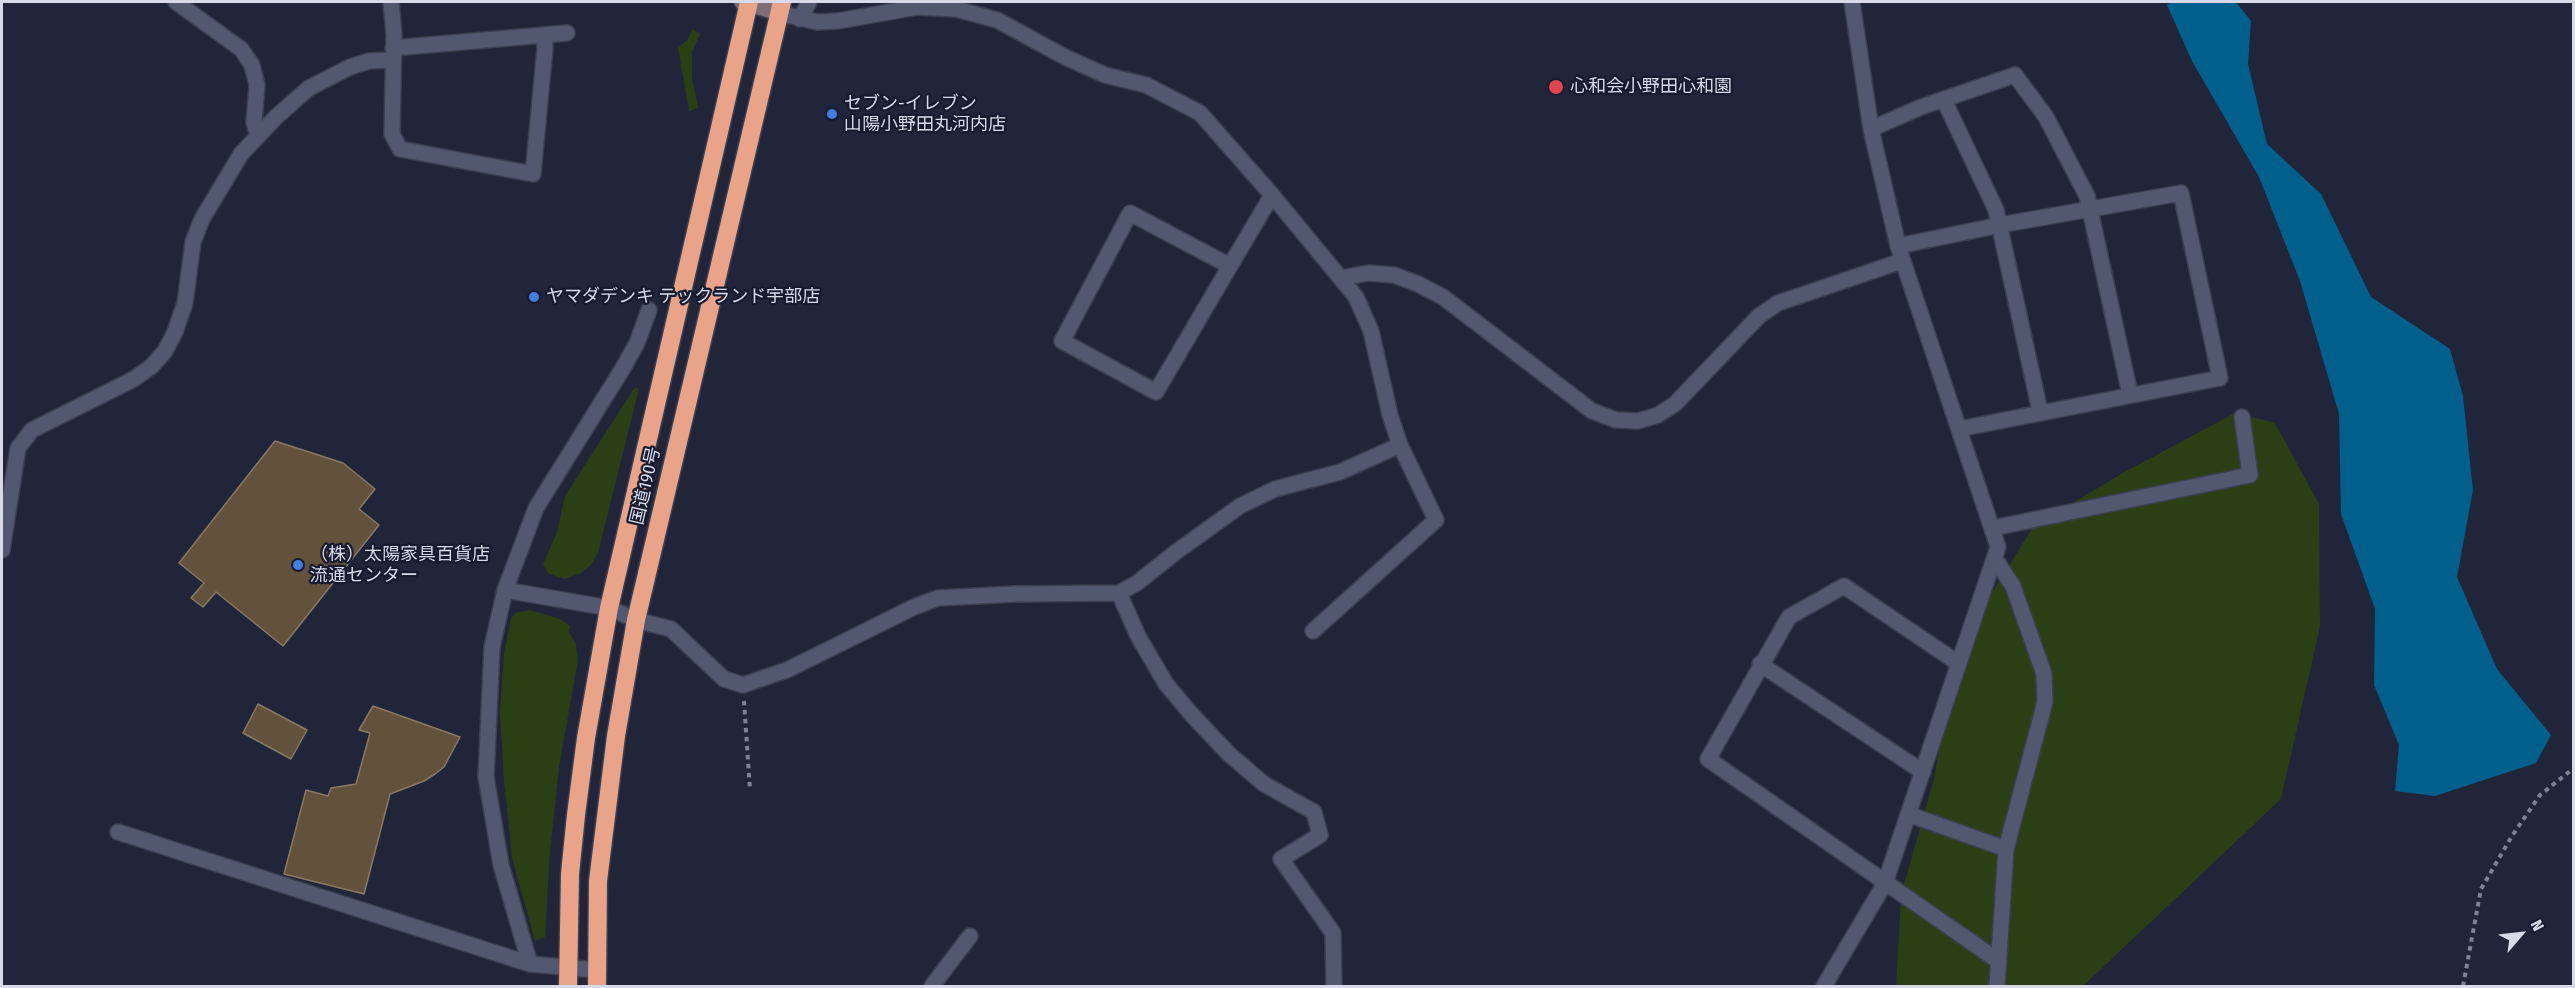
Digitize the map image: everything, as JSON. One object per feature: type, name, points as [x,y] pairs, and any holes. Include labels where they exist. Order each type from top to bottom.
[{"type":"highway","name":"国道190号","points":[[568,987],[570,874],[585,738],[609,608],[747,2]]},
{"type":"highway","name":"国道190号","points":[[596,978],[598,881],[606,813],[636,620],[781,8]]},
{"type":"street","points":[[176,2],[241,49],[252,65],[257,84],[254,122],[258,136]]},
{"type":"street","points":[[391,2],[392,134],[400,148],[533,174],[545,48],[544,35]]},
{"type":"street","points":[[747,2],[781,8],[800,19],[817,22],[838,21],[888,7],[956,9],[998,20],[1065,57],[1105,75],[1146,85],[1200,113],[1272,195],[1356,297],[1371,331],[1390,415],[1400,445],[1436,520],[1313,631]]},
{"type":"street","points":[[800,19],[809,2]]},
{"type":"street","points":[[1824,987],[1885,883],[1998,547],[1900,254],[1871,129],[1852,2]]},
{"type":"street","points":[[2,550],[18,448],[32,430],[134,379],[152,366],[165,351],[175,332],[185,303],[193,242],[202,219],[241,154],[309,88],[350,67],[393,54],[567,33]]},
{"type":"street","points":[[1871,129],[1921,107],[2015,75],[2046,117],[2087,196],[2130,394]]},
{"type":"street","points":[[1944,100],[1996,210],[2040,411]]},
{"type":"street","points":[[1341,278],[1368,273],[1394,275],[1418,284],[1443,297],[1592,411],[1616,420],[1638,421],[1658,415],[1675,404],[1759,316],[1778,303],[1900,254],[2000,225],[2181,193],[2220,378],[2040,411],[1959,429]]},
{"type":"street","points":[[1230,266],[1130,213],[1062,341],[1156,392],[1272,195]]},
{"type":"street","points":[[530,964],[501,865],[486,777],[492,647],[505,590],[536,508],[627,360],[649,310]]},
{"type":"street","points":[[1993,528],[2250,475],[2241,417]]},
{"type":"street","points":[[505,590],[609,608],[636,620],[672,629],[724,679],[743,685],[787,670],[914,607],[938,598],[1015,594],[1119,593],[1137,583],[1240,506],[1275,489],[1340,472],[1400,445]]},
{"type":"street","points":[[1995,559],[2013,586],[2044,674],[2045,702],[2006,849],[1997,987]]},
{"type":"street","points":[[1959,663],[1844,586],[1789,617],[1760,664],[1708,759],[1997,960]]},
{"type":"street","points":[[1119,593],[1138,636],[1166,684],[1193,716],[1229,754],[1264,784],[1314,812],[1320,835],[1281,860],[1333,933],[1335,987]]},
{"type":"street","points":[[1760,664],[1923,772]]},
{"type":"street","points":[[1908,814],[2006,849]]},
{"type":"street","points":[[118,832],[530,964],[567,967],[596,978]]},
{"type":"street","points":[[932,987],[970,936]]},
{"type":"path","points":[[743,685],[750,790]]},
{"type":"path","points":[[2463,987],[2481,889],[2512,836],[2540,795],[2574,768]]},
{"type":"green space","points":[[693,29],[700,34],[692,52],[692,78],[698,108],[689,111],[678,48],[687,40]]},
{"type":"green space","points":[[635,387],[639,389],[598,553],[591,565],[581,573],[565,579],[549,574],[543,565],[557,532],[565,496]]},
{"type":"green space","points":[[2235,413],[2275,423],[2319,504],[2320,626],[2281,799],[2083,986],[1896,986],[1901,895],[1934,779],[1955,653],[2033,527],[2121,474]]},
{"type":"green space","points":[[530,610],[560,619],[570,626],[569,632],[576,644],[578,660],[559,767],[550,852],[545,937],[535,941],[512,858],[500,712],[504,653],[511,619],[515,613]]},
{"type":"water","points":[[2171,2],[2236,2],[2251,21],[2248,64],[2267,144],[2321,194],[2371,297],[2450,349],[2463,396],[2473,490],[2457,577],[2497,669],[2551,735],[2536,763],[2435,796],[2395,791],[2399,745],[2374,685],[2375,609],[2341,514],[2339,414],[2300,281],[2259,177],[2192,61],[2167,5]]},
{"type":"building","points":[[275,441],[343,463],[375,489],[359,509],[379,525],[283,646],[216,592],[203,607],[191,598],[204,583],[179,563]]},
{"type":"building","points":[[258,704],[307,730],[291,759],[243,733]]},
{"type":"building","points":[[373,706],[460,737],[444,767],[424,781],[390,794],[364,894],[284,874],[306,790],[328,796],[331,788],[356,784],[370,733],[359,730]]},
{"type":"place","name":"心和会小野田心和園","points":[[1556,87]]},
{"type":"place","name":"セブン-イレブン 山陽小野田丸河内店","points":[[832,114]]},
{"type":"place","name":"ヤマダデンキ テックランド宇部店","points":[[534,297]]},
{"type":"place","name":"（株）太陽家具百貨店 流通センター","points":[[298,565]]}]
